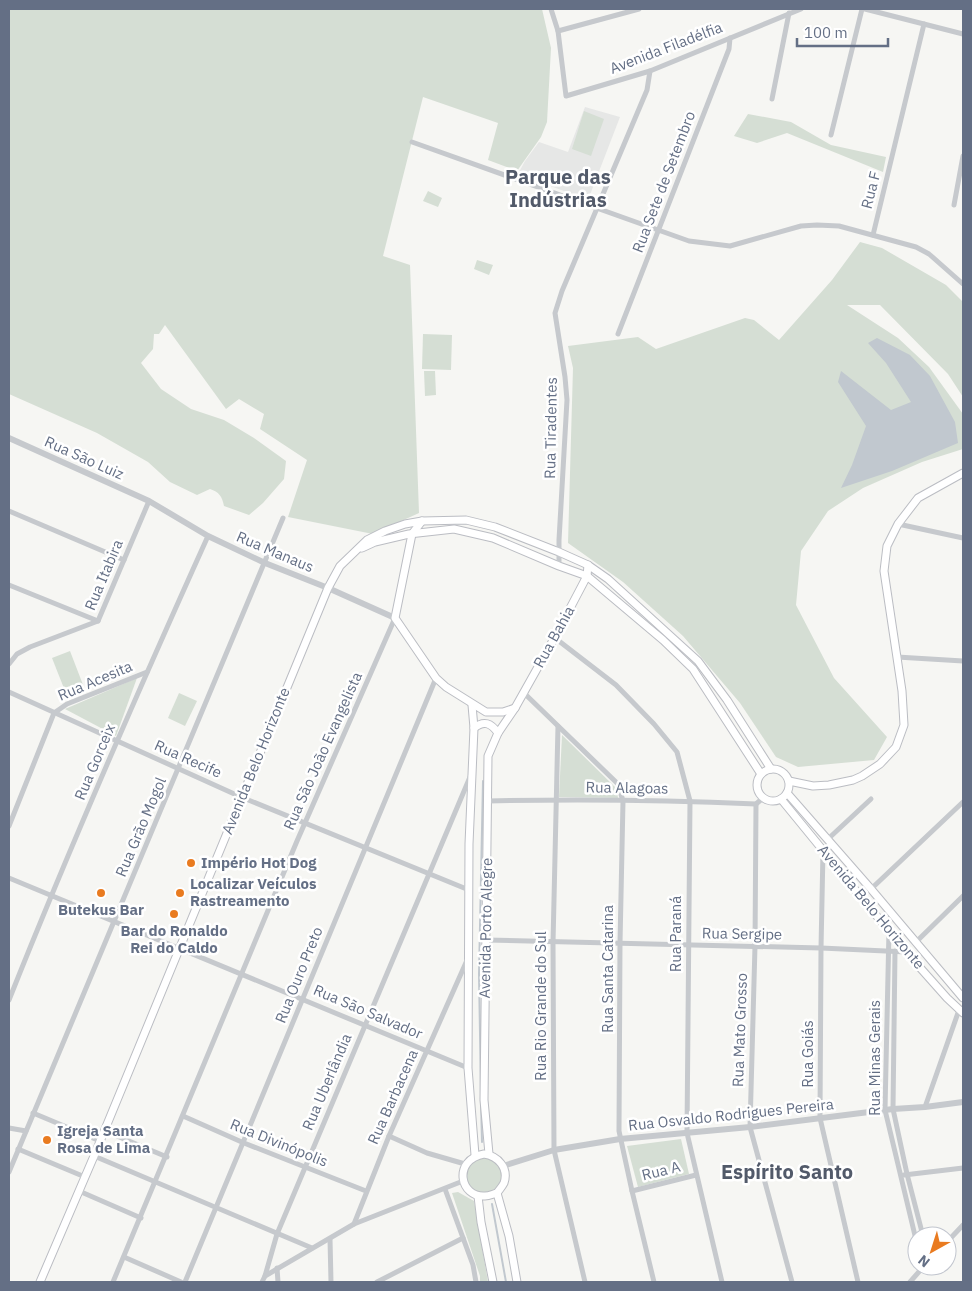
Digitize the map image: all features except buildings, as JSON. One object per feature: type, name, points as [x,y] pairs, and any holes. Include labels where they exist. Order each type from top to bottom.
[{"type":"main road","points":[[788,781],[813,786],[853,780],[880,764],[896,747],[904,725],[902,690],[884,570],[888,546],[898,524],[918,498],[963,473]]},
{"type":"main road","name":"Avenida Belo Horizonte","points":[[40,1282],[94,1156],[328,588],[340,566],[367,540],[405,524],[422,521],[466,520],[495,527],[588,565],[608,579],[698,661],[727,700],[771,769]]},
{"type":"main road","points":[[422,521],[412,534],[395,618],[436,678],[446,687],[486,712],[503,712],[515,708]]},
{"type":"main road","name":"Avenida Belo Horizonte","points":[[355,550],[375,542],[412,534],[454,529],[493,538],[587,576],[656,634],[693,669],[761,774]]},
{"type":"main road","name":"Rua Bahia","points":[[515,708],[587,576],[588,565]]},
{"type":"main road","name":"Avenida Porto Alegre","points":[[472,705],[474,728],[469,890],[468,1068],[475,1156]]},
{"type":"main road","name":"Avenida Porto Alegre","points":[[489,1154],[484,1100],[488,756],[498,733],[515,708]]},
{"type":"main road","points":[[474,728],[486,723],[491,724],[498,733]]},
{"type":"main road","points":[[771,769],[778,769],[784,773],[789,786],[787,793],[781,799],[772,801],[763,798],[757,786],[761,774],[771,769]]},
{"type":"main road","name":"Avenida Belo Horizonte","points":[[787,793],[871,888],[915,943],[962,993]]},
{"type":"main road","name":"Avenida Belo Horizonte","points":[[781,799],[908,952],[961,1012]]},
{"type":"main road","points":[[497,1194],[478,1196],[470,1192],[463,1181],[462,1176],[465,1164],[475,1156],[489,1154],[497,1158],[503,1166],[504,1182],[497,1194],[509,1236],[517,1282]]},
{"type":"main road","points":[[478,1196],[481,1222],[493,1282]]},
{"type":"street","points":[[551,9],[558,32],[639,9]]},
{"type":"street","name":"Avenida Filadélfia","points":[[558,32],[566,96],[650,71],[801,9]]},
{"type":"street","points":[[831,135],[864,9],[963,34]]},
{"type":"street","points":[[772,99],[789,13]]},
{"type":"street","name":"Rua F","points":[[873,235],[924,24]]},
{"type":"street","name":"Rua Sete de Setembro","points":[[618,334],[729,49],[730,38]]},
{"type":"street","name":"Rua Tiradentes","points":[[559,566],[567,400],[566,377],[555,313],[596,208],[647,90],[650,71]]},
{"type":"street","points":[[412,142],[690,242],[730,246],[801,226],[818,224],[839,226],[916,247],[929,254],[963,284]]},
{"type":"street","points":[[954,205],[963,156]]},
{"type":"street","name":"Rua São Luiz","points":[[9,438],[149,501]]},
{"type":"street","name":"Rua Manaus","points":[[149,501],[208,536],[265,563],[328,588],[395,618]]},
{"type":"street","name":"Rua Itabira","points":[[9,664],[17,654],[30,647],[98,621],[149,501]]},
{"type":"street","points":[[9,511],[124,560]]},
{"type":"street","name":"Rua Grão Mogol","points":[[9,1172],[284,518]]},
{"type":"street","points":[[898,524],[963,538]]},
{"type":"street","name":"Rua Gorceix","points":[[9,1000],[51,894],[208,536]]},
{"type":"street","points":[[9,585],[98,621]]},
{"type":"street","name":"Rua São João Evangelista","points":[[113,1282],[167,1157],[241,974],[395,618]]},
{"type":"street","name":"Rua Paraná","points":[[554,638],[616,685],[654,724],[677,752],[690,801],[687,1133],[722,1282]]},
{"type":"street","points":[[897,657],[963,661]]},
{"type":"street","name":"Rua Acesita","points":[[54,713],[67,704],[147,672]]},
{"type":"street","name":"Rua Ouro Preto","points":[[185,1282],[436,678]]},
{"type":"street","name":"Rua Recife","points":[[9,692],[241,796],[469,890]]},
{"type":"street","name":"Rua Santa Catarina","points":[[524,693],[618,784],[623,801],[620,943],[620,1140],[654,1282]]},
{"type":"street","points":[[9,826],[54,713]]},
{"type":"street","name":"Rua Rio Grande do Sul","points":[[558,726],[553,943],[554,1150],[585,1282]]},
{"type":"street","name":"Rua Uberlândia","points":[[262,1282],[277,1234],[364,1024],[472,773]]},
{"type":"street","points":[[756,804],[763,798]]},
{"type":"street","points":[[828,839],[871,799]]},
{"type":"street","name":"Rua Alagoas","points":[[488,800],[690,801],[756,804]]},
{"type":"street","points":[[871,888],[963,802]]},
{"type":"street","name":"Rua Mato Grosso","points":[[756,804],[755,946],[750,1127],[792,1282]]},
{"type":"street","name":"Rua Goiás","points":[[823,851],[820,1118],[856,1282]]},
{"type":"street","name":"Rua São Salvador","points":[[9,878],[303,998],[468,1068]]},
{"type":"street","points":[[915,943],[963,896]]},
{"type":"street","name":"Rua Minas Gerais","points":[[889,929],[889,1109],[900,1175],[913,1226]]},
{"type":"street","name":"Rua Sergipe","points":[[486,940],[553,943],[755,946],[908,952]]},
{"type":"street","name":"Rua Minas Gerais","points":[[895,950],[889,1109],[921,1226]]},
{"type":"street","name":"Rua Barbacena","points":[[354,1224],[389,1136],[469,954]]},
{"type":"street","points":[[925,1107],[961,1012]]},
{"type":"street","name":"Rua Osvaldo Rodrigues Pereira","points":[[503,1166],[554,1150],[620,1140],[963,1102]]},
{"type":"street","points":[[33,1113],[100,1141]]},
{"type":"street","name":"Rua Divinópolis","points":[[183,1116],[244,1143],[366,1191]]},
{"type":"street","points":[[9,1128],[26,1130]]},
{"type":"street","points":[[117,1136],[167,1157]]},
{"type":"street","points":[[389,1136],[428,1153],[465,1164]]},
{"type":"street","points":[[18,1149],[85,1177]]},
{"type":"street","points":[[94,1156],[312,1248]]},
{"type":"street","points":[[900,1175],[963,1168]]},
{"type":"street","name":"Rua A","points":[[632,1191],[696,1175]]},
{"type":"street","points":[[265,1276],[354,1224],[463,1181]]},
{"type":"street","points":[[445,1189],[473,1265],[476,1282]]},
{"type":"street","points":[[79,1191],[141,1218]]},
{"type":"street","points":[[377,1282],[463,1238]]},
{"type":"street","points":[[330,1239],[331,1282]]},
{"type":"street","points":[[124,1257],[181,1282]]},
{"type":"street","points":[[277,1268],[278,1282]]},
{"type":"shaded area","points":[[9,9],[542,9],[551,48],[547,122],[541,137],[517,171],[488,160],[498,123],[423,97],[383,256],[410,265],[419,513],[373,534],[288,517],[307,460],[260,429],[264,414],[239,399],[226,409],[165,325],[159,334],[154,334],[153,349],[141,363],[161,389],[191,409],[224,420],[254,438],[286,461],[284,479],[263,503],[249,515],[224,506],[220,495],[213,490],[210,489],[197,495],[170,482],[148,462],[97,433],[9,394]]},
{"type":"shaded area","points":[[585,107],[620,117],[588,200],[518,174],[539,142],[568,152]]},
{"type":"shaded area","points":[[584,111],[604,119],[591,156],[572,149]]},
{"type":"shaded area","points":[[748,114],[791,122],[831,145],[886,157],[883,172],[787,133],[757,143],[734,136]]},
{"type":"shaded area","points":[[428,191],[442,198],[438,207],[423,201]]},
{"type":"shaded area","points":[[860,242],[882,248],[946,285],[963,302],[963,397],[948,374],[880,305],[847,305],[898,338],[929,367],[963,414],[963,449],[922,462],[863,488],[828,511],[801,551],[796,605],[834,678],[887,737],[874,760],[798,767],[776,757],[740,703],[683,636],[623,582],[568,543],[573,368],[568,346],[638,337],[656,349],[745,318],[754,320],[779,340],[832,280]]},
{"type":"shaded area","points":[[477,260],[493,265],[489,275],[474,269]]},
{"type":"shaded area","points":[[423,334],[452,335],[451,370],[422,369]]},
{"type":"shaded area","points":[[877,338],[910,355],[930,376],[955,422],[958,443],[892,471],[841,488],[852,465],[866,426],[838,382],[841,371],[891,410],[911,402],[886,363],[868,343]]},
{"type":"shaded area","points":[[424,371],[435,371],[436,395],[425,396]]},
{"type":"shaded area","points":[[70,651],[85,690],[67,696],[52,658]]},
{"type":"shaded area","points":[[137,678],[116,736],[65,709]]},
{"type":"shaded area","points":[[179,693],[197,701],[185,726],[168,718]]},
{"type":"shaded area","points":[[562,735],[616,788],[618,798],[559,797]]},
{"type":"shaded area","points":[[681,1139],[689,1174],[638,1187],[627,1146]]},
{"type":"shaded area","points":[[484,1157],[496,1163],[502,1175],[496,1187],[484,1193],[472,1187],[466,1175],[472,1163]]},
{"type":"shaded area","points":[[458,1192],[474,1201],[488,1282],[480,1282],[480,1276],[452,1193]]},
{"type":"waterway","points":[[481,1094],[479,974],[483,781]]},
{"type":"waterway","points":[[481,1101],[482,1142]]},
{"type":"waterway","points":[[492,1204],[506,1282]]},
{"type":"place","name":"Império Hot Dog","points":[[191,863]]},
{"type":"place","name":"Butekus Bar","points":[[101,893]]},
{"type":"place","name":"Localizar Veículos Rastreamento","points":[[180,893]]},
{"type":"place","name":"Bar do Ronaldo Rei do Caldo","points":[[174,914]]},
{"type":"place","name":"Igreja Santa Rosa de Lima","points":[[47,1140]]},
{"type":"district","name":"Parque das Indústrias","points":[[558,188]]},
{"type":"district","name":"Espírito Santo","points":[[787,1172]]}]
